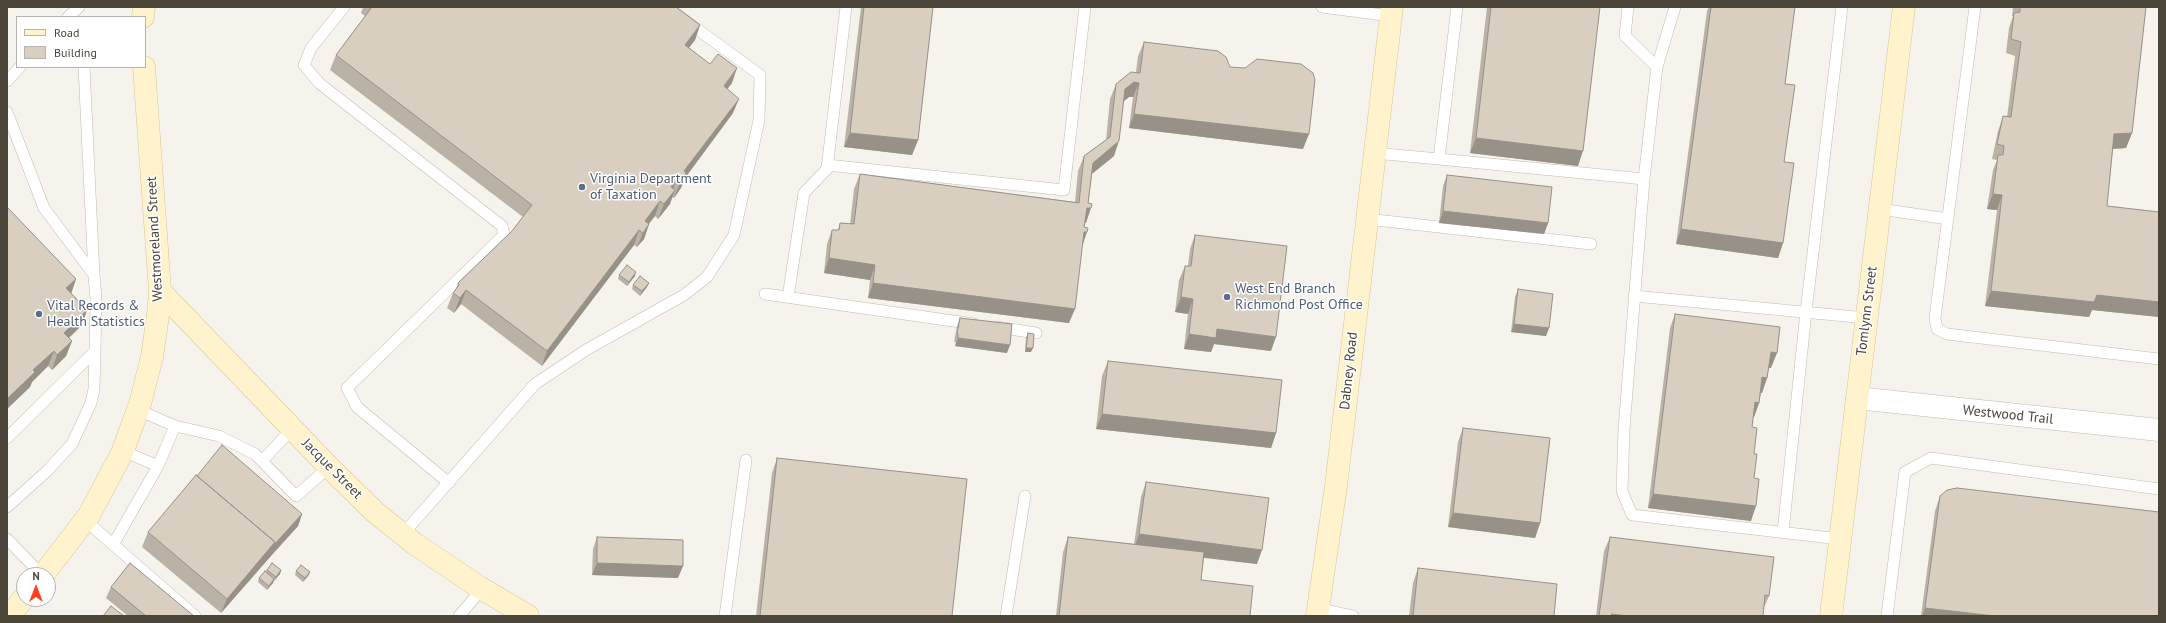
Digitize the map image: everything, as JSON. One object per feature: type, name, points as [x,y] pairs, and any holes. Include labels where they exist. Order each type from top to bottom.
[{"type":"street","name":"Tomlynn Street","points":[[1831,616],[1904,7]]},
{"type":"street","name":"Dabney Road","points":[[1317,612],[1336,486],[1391,11]]},
{"type":"street","name":"Westmoreland Street","points":[[49,567],[85,520],[123,451],[138,410],[156,338],[160,291],[144,68]]},
{"type":"street","name":"Jacque Street","points":[[160,291],[292,429],[376,513],[403,534],[482,589],[528,616]]},
{"type":"street","name":"Westwood Trail","points":[[1857,398],[2159,430]]},
{"type":"street","points":[[9,616],[16,607]]},
{"type":"lane","points":[[69,16],[79,7]]},
{"type":"lane","points":[[344,7],[311,48],[304,65],[319,84],[502,226],[504,236],[347,388],[357,407],[448,483]]},
{"type":"lane","points":[[403,534],[535,384],[586,350],[684,295],[707,276],[734,235],[759,120],[760,75],[667,7]]},
{"type":"lane","points":[[788,297],[804,193],[827,169],[846,7]]},
{"type":"lane","points":[[827,165],[1064,190],[1085,7]]},
{"type":"lane","points":[[1322,7],[1391,11]]},
{"type":"lane","points":[[1439,159],[1457,7]]},
{"type":"lane","points":[[1628,7],[1625,36],[1657,67]]},
{"type":"lane","points":[[1675,7],[1657,67],[1644,179],[1624,430],[1622,491],[1632,515],[1840,538]]},
{"type":"lane","points":[[1783,532],[1806,312],[1842,7]]},
{"type":"lane","points":[[1975,7],[1935,318],[1937,329],[1947,334],[2159,358]]},
{"type":"lane","points":[[7,81],[19,68]]},
{"type":"lane","points":[[7,507],[47,471],[72,444],[91,403],[94,389],[96,299],[84,68]]},
{"type":"lane","points":[[7,112],[44,208],[94,275]]},
{"type":"lane","points":[[1374,153],[1644,179]]},
{"type":"lane","points":[[1880,209],[1948,219]]},
{"type":"lane","points":[[1366,219],[1591,244]]},
{"type":"lane","points":[[765,294],[1036,333]]},
{"type":"lane","points":[[1634,296],[1866,318]]},
{"type":"lane","points":[[7,438],[95,351]]},
{"type":"lane","points":[[138,410],[175,426],[219,436],[255,454],[296,496],[329,467]]},
{"type":"lane","points":[[114,543],[158,466],[175,426]]},
{"type":"lane","points":[[262,461],[292,429]]},
{"type":"lane","points":[[123,451],[158,466]]},
{"type":"lane","points":[[1887,616],[1905,472],[1931,458],[2159,489]]},
{"type":"lane","points":[[725,616],[746,460]]},
{"type":"lane","points":[[1006,616],[1025,496]]},
{"type":"lane","points":[[85,520],[114,543],[195,616]]},
{"type":"lane","points":[[7,538],[35,567]]},
{"type":"lane","points":[[459,616],[482,589]]},
{"type":"lane","points":[[1317,612],[1353,616]]},
{"type":"building","name":"Virginia Department of Taxation","points":[[372,7],[676,7],[700,25],[685,45],[710,64],[718,54],[737,68],[724,86],[739,99],[684,171],[686,173],[679,183],[676,181],[671,187],[675,190],[664,204],[660,201],[645,221],[649,224],[643,233],[639,230],[547,351],[466,290],[460,298],[453,293],[459,285],[458,283],[512,231],[532,205],[336,55]]},
{"type":"building","points":[[864,7],[933,7],[918,140],[850,133]]},
{"type":"building","points":[[1491,7],[1600,7],[1583,151],[1476,138]]},
{"type":"building","points":[[1711,7],[1795,7],[1785,84],[1795,85],[1784,162],[1794,163],[1783,243],[1681,229]]},
{"type":"building","points":[[2020,7],[2146,7],[2132,133],[2114,134],[2107,206],[2159,212],[2159,302],[2097,295],[2094,302],[1991,291],[2002,195],[1993,194],[1998,155],[2003,155],[2004,146],[1997,144],[2003,116],[2011,117],[2021,42],[2011,39],[2014,13],[2020,12]]},
{"type":"building","points":[[1144,42],[1218,51],[1226,57],[1230,67],[1245,68],[1257,59],[1301,64],[1313,73],[1315,80],[1309,134],[1134,114],[1139,83],[1134,82],[1125,89],[1119,141],[1093,163],[1088,203],[1092,204],[1091,208],[1087,208],[1084,227],[1088,228],[1087,232],[1084,232],[1075,309],[873,283],[875,265],[829,258],[832,230],[839,230],[840,223],[854,224],[860,174],[1079,203],[1084,156],[1110,137],[1116,84],[1131,72],[1140,73]]},
{"type":"building","points":[[1447,175],[1552,187],[1548,223],[1443,211]]},
{"type":"building","name":"Vital Records & Health Statistics","points":[[7,207],[76,279],[66,288],[87,310],[64,333],[72,341],[57,355],[54,351],[33,370],[35,372],[7,399]]},
{"type":"building","name":"West End Branch Richmond Post Office","points":[[1195,235],[1287,246],[1276,337],[1217,329],[1216,338],[1189,334],[1193,299],[1181,297],[1185,266],[1191,266]]},
{"type":"building","points":[[627,265],[636,272],[629,282],[619,275]]},
{"type":"building","points":[[640,276],[649,283],[642,291],[633,285]]},
{"type":"building","points":[[1518,289],[1553,294],[1549,328],[1514,324]]},
{"type":"building","points":[[1675,314],[1780,327],[1777,353],[1771,352],[1767,378],[1762,377],[1759,403],[1755,402],[1752,427],[1757,428],[1754,454],[1757,454],[1754,478],[1759,479],[1756,506],[1653,494]]},
{"type":"building","points":[[960,318],[1012,324],[1010,345],[958,338],[957,334]]},
{"type":"building","points":[[1028,333],[1034,334],[1033,348],[1026,348]]},
{"type":"building","points":[[1108,361],[1282,380],[1276,433],[1102,414]]},
{"type":"building","points":[[1463,428],[1550,438],[1540,523],[1453,513]]},
{"type":"building","points":[[222,445],[302,514],[274,545],[275,542],[197,476]]},
{"type":"building","points":[[777,458],[967,479],[952,616],[760,616]]},
{"type":"building","points":[[196,475],[275,542],[227,599],[148,532]]},
{"type":"building","points":[[1146,482],[1269,498],[1262,550],[1139,534]]},
{"type":"building","points":[[1957,488],[2159,512],[2159,616],[1995,616],[1925,608],[1940,496],[1947,490]]},
{"type":"building","points":[[597,537],[683,540],[683,566],[597,563]]},
{"type":"building","points":[[1068,537],[1204,552],[1201,580],[1253,586],[1250,616],[1059,616]]},
{"type":"building","points":[[1610,537],[1774,557],[1769,596],[1765,595],[1763,616],[1628,616],[1611,614],[1614,616],[1599,616]]},
{"type":"building","points":[[130,563],[194,616],[146,616],[111,587]]},
{"type":"building","points":[[272,563],[281,570],[276,577],[267,570]]},
{"type":"building","points":[[301,565],[310,572],[305,578],[296,571]]},
{"type":"building","points":[[1418,568],[1557,584],[1554,616],[1413,616]]},
{"type":"building","points":[[265,571],[274,579],[269,586],[259,578]]},
{"type":"building","points":[[111,606],[124,616],[103,616]]},
{"type":"place","name":"Virginia Department of Taxation","points":[[582,187]]},
{"type":"place","name":"West End Branch Richmond Post Office","points":[[1227,297]]},
{"type":"place","name":"Vital Records & Health Statistics","points":[[39,314]]}]
